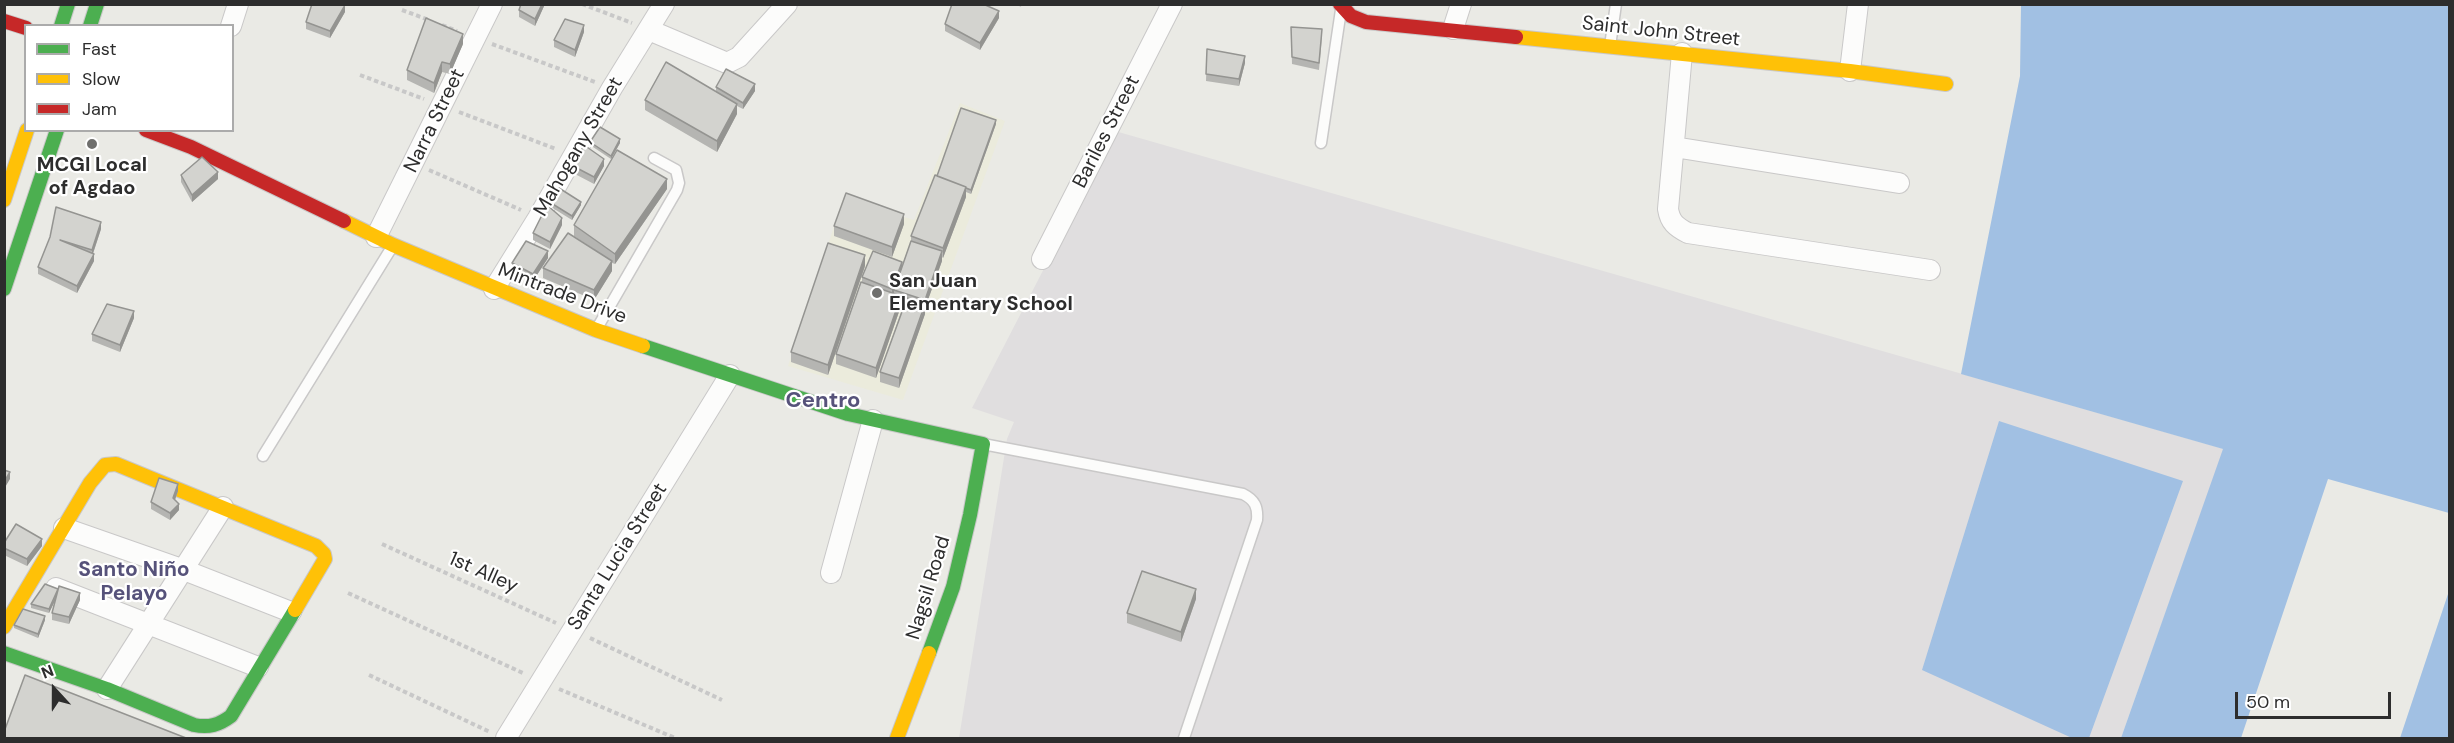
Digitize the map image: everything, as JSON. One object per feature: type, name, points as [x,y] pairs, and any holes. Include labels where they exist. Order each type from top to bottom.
[{"type":"street","points":[[62,24],[68,4]]},
{"type":"street","points":[[91,24],[97,4]]},
{"type":"street","points":[[232,24],[238,4]]},
{"type":"street","name":"Narra Street","points":[[385,241],[415,163],[492,4]]},
{"type":"street","name":"Mahogany Street","points":[[494,289],[664,4]]},
{"type":"street","points":[[649,30],[727,63],[739,57],[787,4]]},
{"type":"street","name":"Bariles Street","points":[[1042,259],[1172,4]]},
{"type":"street","points":[[1453,29],[1461,4]]},
{"type":"street","points":[[1850,71],[1858,4]]},
{"type":"street","name":"Saint John Street","points":[[1341,6],[1351,16],[1366,22],[1850,71],[1946,84]]},
{"type":"street","points":[[4,21],[24,27]]},
{"type":"street","points":[[1682,54],[1668,209],[1670,218],[1677,227],[1688,233],[1930,270]]},
{"type":"street","points":[[4,200],[26,132]]},
{"type":"street","points":[[4,289],[56,132]]},
{"type":"street","name":"Mintrade Drive","points":[[157,132],[194,139],[385,241],[494,289],[596,330],[848,414],[983,444]]},
{"type":"street","points":[[1674,147],[1899,183]]},
{"type":"street","name":"Santa Lucia Street","points":[[500,736],[541,681],[730,375]]},
{"type":"street","points":[[831,573],[873,420]]},
{"type":"street","name":"Nagsil Road","points":[[897,738],[953,587],[983,444]]},
{"type":"street","points":[[4,627],[90,483],[105,465],[116,464],[223,507],[316,546],[324,554],[325,559],[258,667],[231,716],[223,723],[203,728],[107,689],[4,652]]},
{"type":"street","points":[[107,689],[223,507]]},
{"type":"street","points":[[64,528],[184,570],[291,612]]},
{"type":"street","points":[[34,580],[258,667]]},
{"type":"lane","points":[[1610,46],[1616,4]]},
{"type":"lane","points":[[1321,143],[1341,6]]},
{"type":"lane","points":[[596,330],[677,190],[679,183],[676,170],[654,158]]},
{"type":"lane","points":[[263,456],[385,241]]},
{"type":"lane","points":[[983,444],[1243,494],[1253,499],[1258,510],[1257,520],[1184,738]]},
{"type":"path","points":[[582,4],[649,30]]},
{"type":"path","points":[[402,10],[612,88]]},
{"type":"path","points":[[360,75],[572,156]]},
{"type":"path","points":[[415,163],[538,218]]},
{"type":"path","name":"1st Alley","points":[[382,544],[722,700]]},
{"type":"path","points":[[348,593],[541,681],[675,738]]},
{"type":"path","points":[[369,675],[500,736]]},
{"type":"shaded area","name":"San Juan Elementary School","points":[[960,103],[1005,121],[903,400],[788,366],[843,199],[914,220]]},
{"type":"shaded area","points":[[1115,131],[2224,449],[2121,738],[959,738],[1007,439],[1014,422],[972,408]]},
{"type":"water","points":[[2021,5],[2449,5],[2449,513],[2328,479],[2241,738],[2121,738],[2223,449],[1961,374],[2020,76]]},
{"type":"water","points":[[1999,421],[2183,481],[2089,738],[2072,738],[1922,670]]},
{"type":"water","points":[[2449,591],[2449,738],[2400,738]]},
{"type":"building","points":[[312,4],[345,5],[330,31],[306,22]]},
{"type":"building","points":[[521,4],[542,4],[535,19],[519,10]]},
{"type":"building","points":[[952,4],[983,4],[999,11],[980,43],[945,24]]},
{"type":"building","points":[[426,18],[463,34],[450,64],[442,62],[434,83],[407,70]]},
{"type":"building","points":[[565,19],[584,25],[575,50],[554,40]]},
{"type":"building","points":[[1291,27],[1322,29],[1319,63],[1292,57]]},
{"type":"building","points":[[1207,49],[1245,56],[1239,79],[1206,74]]},
{"type":"building","points":[[666,62],[737,104],[717,141],[645,100]]},
{"type":"building","points":[[726,69],[755,84],[743,103],[716,87]]},
{"type":"building","points":[[961,108],[996,120],[971,190],[937,176]]},
{"type":"building","points":[[600,127],[620,139],[611,156],[590,142]]},
{"type":"building","points":[[584,145],[604,159],[594,177],[573,166]]},
{"type":"building","points":[[617,150],[667,179],[615,254],[574,225]]},
{"type":"building","points":[[202,157],[218,172],[192,195],[181,175]]},
{"type":"building","points":[[935,175],[966,187],[943,248],[911,236]]},
{"type":"building","points":[[559,188],[581,202],[572,216],[551,203]]},
{"type":"building","points":[[846,193],[904,214],[892,247],[834,226]]},
{"type":"building","points":[[547,205],[562,218],[550,242],[533,233]]},
{"type":"building","points":[[56,207],[101,222],[92,250],[60,240],[94,254],[77,286],[38,267],[50,237]]},
{"type":"building","points":[[568,233],[612,261],[594,290],[543,268]]},
{"type":"building","points":[[526,241],[548,251],[533,274],[512,263]]},
{"type":"building","points":[[911,241],[942,251],[925,300],[894,290]]},
{"type":"building","points":[[828,243],[865,255],[828,365],[791,352]]},
{"type":"building","points":[[873,251],[902,262],[892,289],[862,277]]},
{"type":"building","points":[[861,282],[901,296],[876,368],[836,354]]},
{"type":"building","points":[[907,298],[925,304],[899,378],[880,372]]},
{"type":"building","points":[[107,304],[134,311],[120,345],[92,334]]},
{"type":"building","points":[[4,470],[10,472],[4,482]]},
{"type":"building","points":[[159,478],[178,484],[173,498],[179,504],[170,513],[151,502]]},
{"type":"building","points":[[16,524],[42,539],[27,559],[4,548],[4,543]]},
{"type":"building","points":[[1142,571],[1196,589],[1181,632],[1127,613]]},
{"type":"building","points":[[45,584],[58,589],[49,609],[31,604]]},
{"type":"building","points":[[59,586],[80,593],[69,617],[52,613]]},
{"type":"building","points":[[23,609],[45,616],[38,634],[14,625]]},
{"type":"building","points":[[25,675],[186,738],[4,738],[4,732]]},
{"type":"traffic: fast","points":[[62,24],[68,4]]},
{"type":"traffic: fast","points":[[91,24],[97,4]]},
{"type":"traffic: fast","points":[[4,289],[56,132]]},
{"type":"traffic: fast","points":[[643,346],[848,414],[983,444],[970,515],[953,587],[929,653]]},
{"type":"traffic: fast","points":[[4,653],[107,689],[194,725],[209,726],[218,724],[231,716],[295,610]]},
{"type":"traffic: slow","points":[[1516,37],[1850,71],[1946,84]]},
{"type":"traffic: slow","points":[[4,200],[26,132]]},
{"type":"traffic: slow","points":[[344,221],[393,245],[596,330],[643,346]]},
{"type":"traffic: slow","points":[[4,627],[90,483],[105,465],[116,464],[316,546],[324,554],[325,559],[295,610]]},
{"type":"traffic: slow","points":[[897,738],[929,653]]},
{"type":"traffic: jam","points":[[1340,4],[1351,16],[1366,22],[1516,37]]},
{"type":"traffic: jam","points":[[4,21],[24,27]]},
{"type":"traffic: jam","points":[[151,132],[191,147],[344,221]]},
{"type":"place","name":"MCGI Local of Agdao","points":[[92,144]]},
{"type":"place","name":"San Juan Elementary School","points":[[877,293]]},
{"type":"district","name":"Centro","points":[[823,401]]},
{"type":"district","name":"Santo Niño Pelayo","points":[[134,582]]}]
